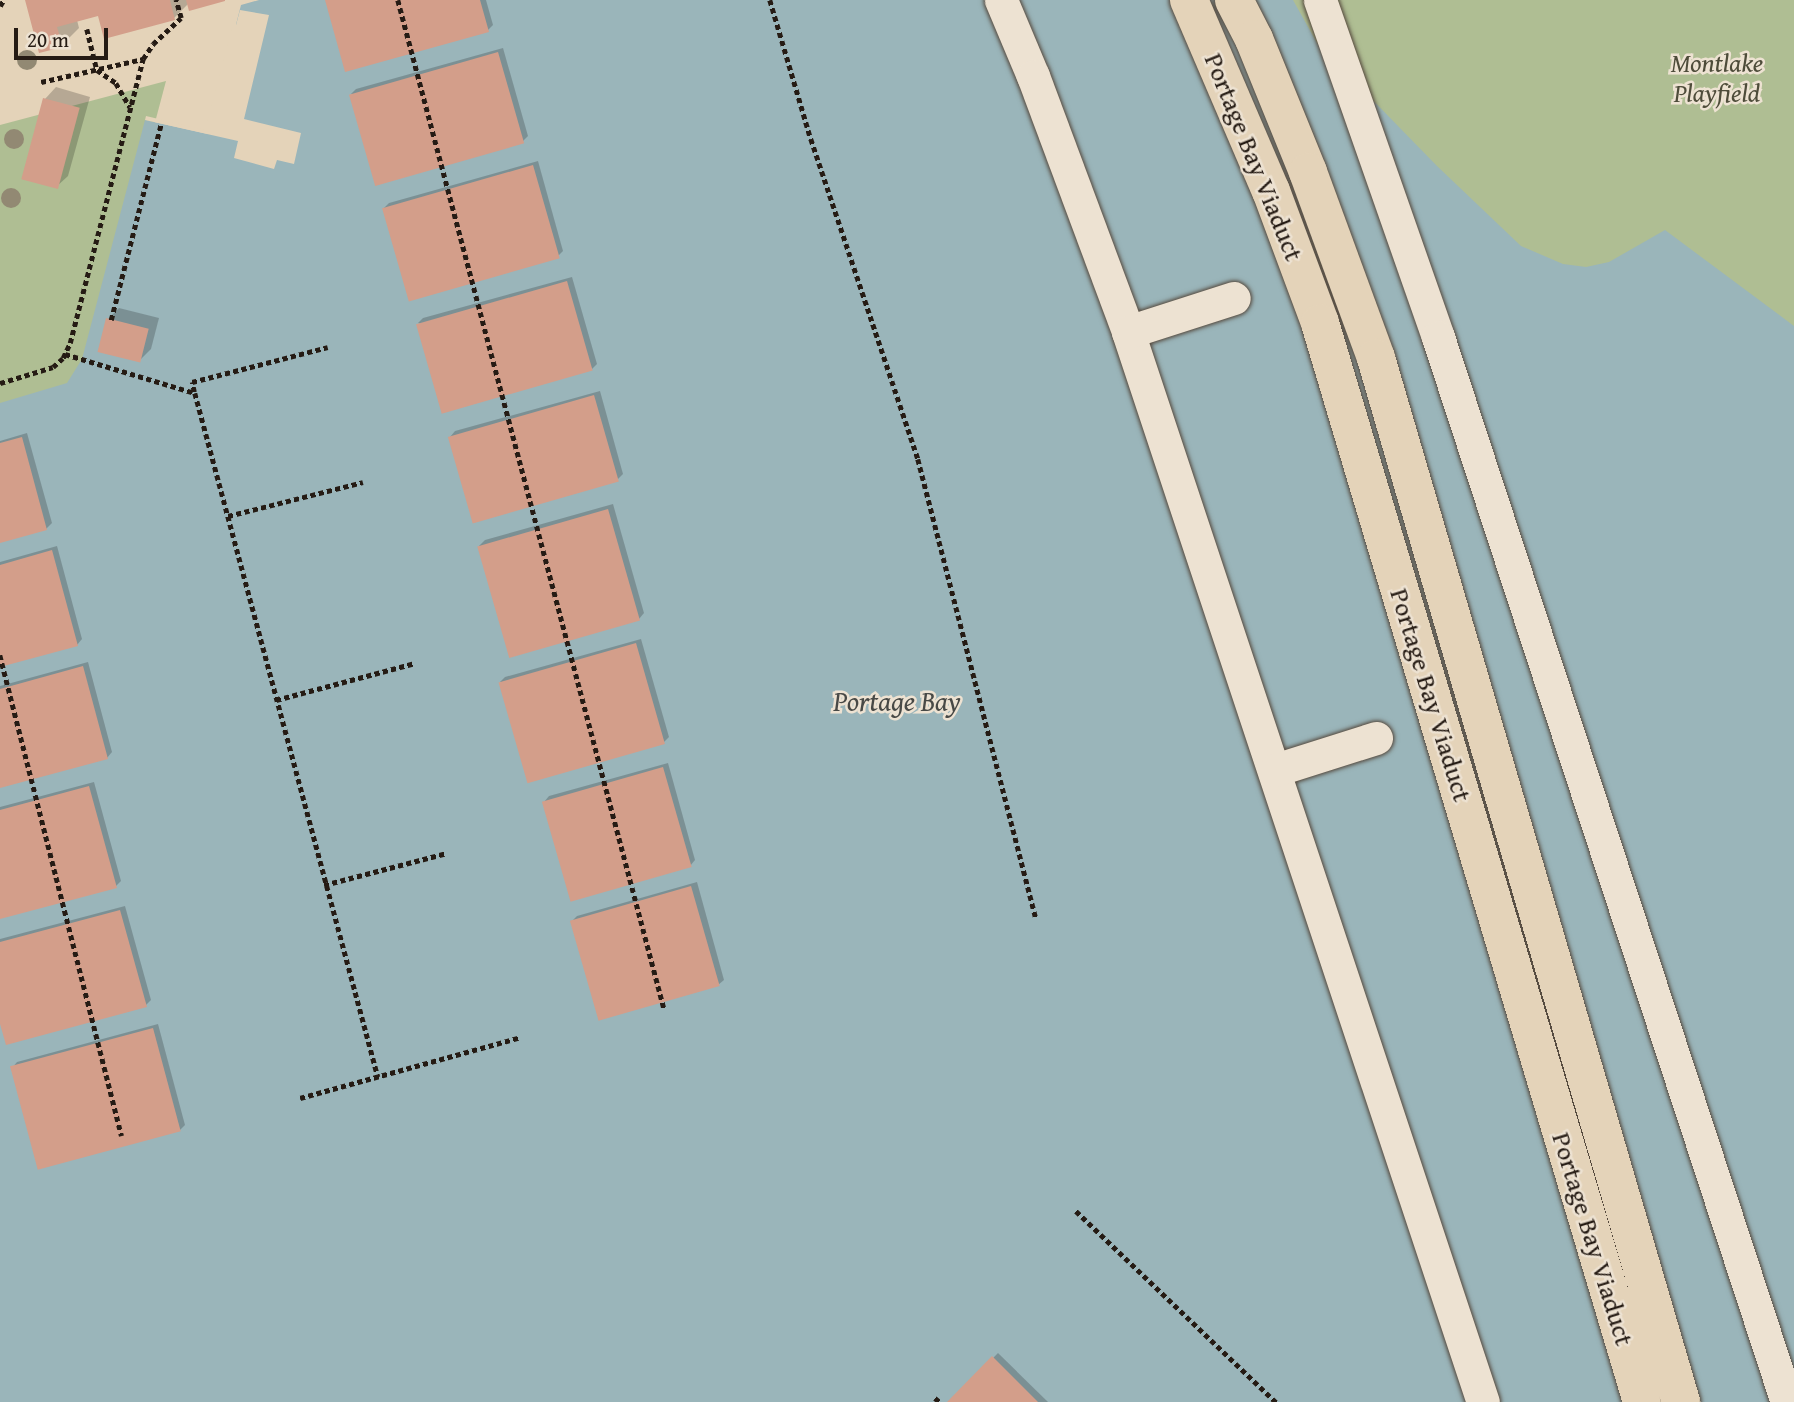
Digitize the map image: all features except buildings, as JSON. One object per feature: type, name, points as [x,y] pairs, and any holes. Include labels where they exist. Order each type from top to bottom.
[{"type":"highway","name":"Portage Bay Viaduct","points":[[1189,0],[1271,191],[1321,323],[1642,1402]]},
{"type":"highway","points":[[1236,0],[1338,248],[1380,370],[1681,1402]]},
{"type":"lane","points":[[1001,0],[1033,76],[1128,332],[1483,1402]]},
{"type":"lane","points":[[1320,0],[1438,337],[1787,1402]]},
{"type":"lane","points":[[1128,332],[1234,298]]},
{"type":"lane","points":[[1275,770],[1376,738]]},
{"type":"path","points":[[0,383],[53,367],[65,354],[144,59],[153,44],[181,18],[177,0]]},
{"type":"path","points":[[398,0],[664,1008]]},
{"type":"path","points":[[770,0],[811,139],[918,459],[1036,917]]},
{"type":"path","points":[[87,29],[97,70],[116,83],[130,109]]},
{"type":"path","points":[[41,82],[144,59]]},
{"type":"path","points":[[111,320],[161,124]]},
{"type":"path","points":[[328,347],[192,382],[324,885],[378,1076]]},
{"type":"path","points":[[65,354],[195,393]]},
{"type":"path","points":[[228,516],[363,482]]},
{"type":"path","points":[[0,655],[122,1136]]},
{"type":"path","points":[[276,700],[415,663]]},
{"type":"path","points":[[324,885],[447,853]]},
{"type":"path","points":[[300,1098],[521,1037]]},
{"type":"path","points":[[1076,1211],[1276,1402]]},
{"type":"green space","name":"Montlake Playfield","points":[[1257,0],[1794,0],[1794,1402]]},
{"type":"green space","points":[[166,81],[86,382],[0,405],[0,125]]},
{"type":"water","name":"Portage Bay","points":[[259,0],[1293,0],[1317,43],[1437,166],[1521,246],[1563,264],[1586,267],[1609,262],[1665,230],[1794,326],[1794,1402],[0,1402],[0,403],[67,383],[82,359],[145,120],[208,134],[241,5]]},
{"type":"pier","points":[[240,10],[269,15],[244,119],[301,133],[294,164],[277,160],[274,169],[234,158],[238,141],[145,120],[146,116],[205,130],[233,25],[236,25]]}]
